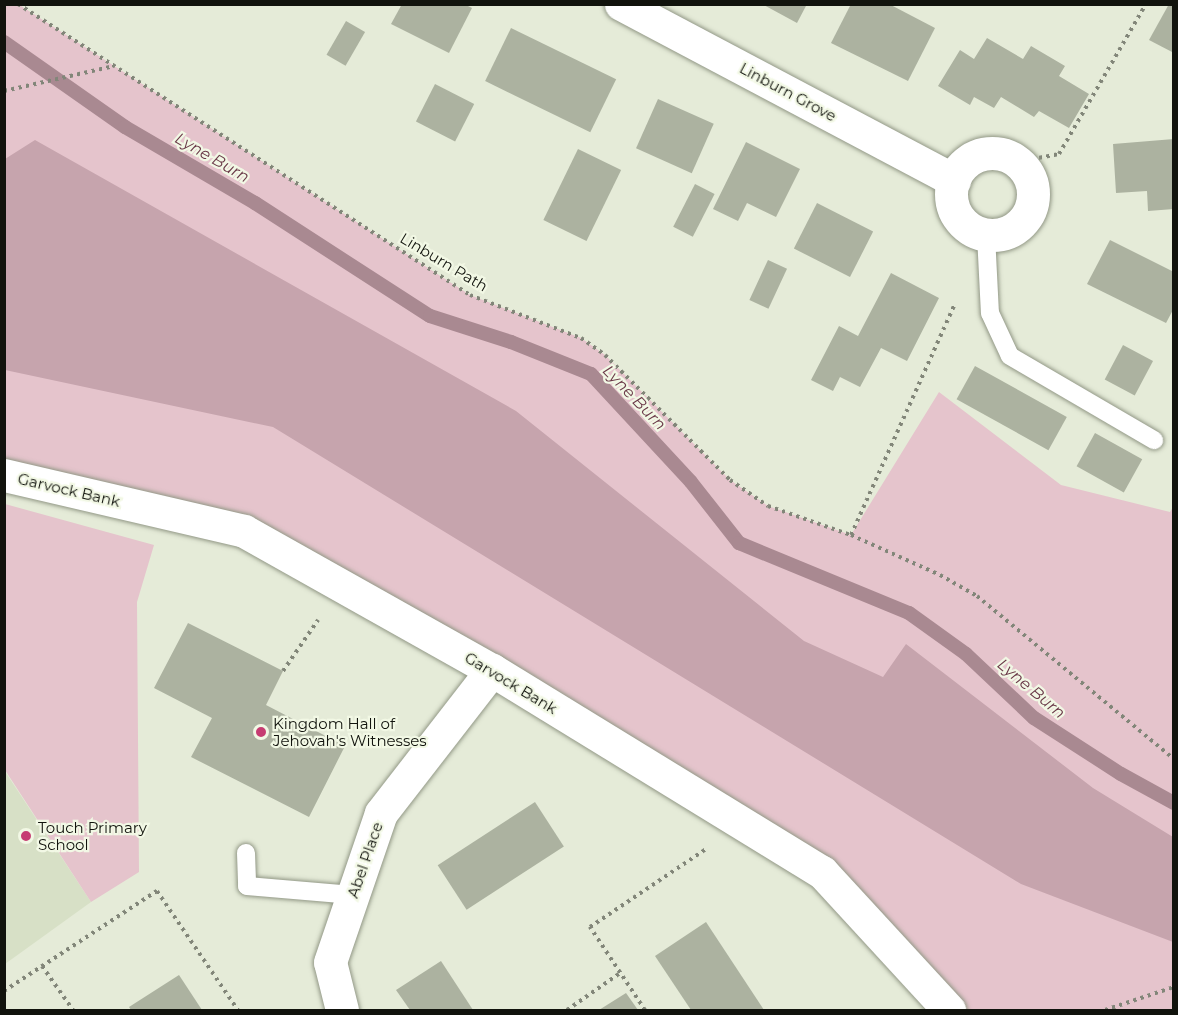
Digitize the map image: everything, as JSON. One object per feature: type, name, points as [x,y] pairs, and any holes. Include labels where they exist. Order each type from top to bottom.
[{"type":"street","name":"Linburn Grove","points":[[621,4],[954,180]]},
{"type":"street","points":[[981,155],[1000,155],[1017,162],[1031,183],[1030,208],[1015,228],[986,235],[967,227],[958,218],[951,193],[954,180],[960,168],[981,155]]},
{"type":"street","name":"Garvock Bank","points":[[4,475],[244,531],[492,670],[822,872],[949,1011]]},
{"type":"street","name":"Abel Place","points":[[342,1011],[330,962],[381,813],[492,670]]},
{"type":"lane","points":[[986,235],[990,313],[1010,357],[1154,440]]},
{"type":"lane","points":[[246,853],[247,886],[353,895]]},
{"type":"path","name":"Linburn Path","points":[[18,4],[470,295],[581,338],[605,355],[730,480],[768,506],[851,535],[940,575],[977,596],[1173,759]]},
{"type":"path","points":[[1017,162],[1059,154],[1146,4]]},
{"type":"path","points":[[4,91],[114,66]]},
{"type":"path","points":[[851,535],[956,303]]},
{"type":"path","points":[[283,671],[342,586]]},
{"type":"path","points":[[645,1011],[590,927],[744,824]]},
{"type":"path","points":[[4,991],[157,891],[238,1011]]},
{"type":"path","points":[[42,966],[73,1011]]},
{"type":"path","points":[[567,1011],[620,973]]},
{"type":"path","points":[[1105,1011],[1173,987]]},
{"type":"shaded area","points":[[18,4],[470,295],[581,338],[605,355],[730,480],[768,506],[851,535],[939,392],[1061,485],[1170,512],[1173,507],[1173,1010],[949,1010],[822,872],[244,531],[5,480],[4,5]]},
{"type":"shaded area","points":[[35,140],[516,411],[804,641],[883,677],[906,644],[1093,788],[1173,837],[1173,942],[1021,884],[273,427],[5,370],[5,159]]},
{"type":"shaded area","points":[[5,504],[154,545],[137,602],[139,872],[91,902],[5,770]]},
{"type":"shaded area","name":"Touch Primary School","points":[[4,770],[91,902],[5,964],[4,964]]},
{"type":"building","points":[[402,4],[464,4],[472,8],[449,53],[391,24]]},
{"type":"building","points":[[762,4],[807,4],[797,23]]},
{"type":"building","points":[[851,4],[889,4],[935,28],[908,81],[831,43]]},
{"type":"building","points":[[1169,4],[1174,4],[1174,53],[1149,40]]},
{"type":"building","points":[[346,21],[365,32],[346,66],[326,55]]},
{"type":"building","points":[[511,28],[616,79],[590,132],[485,81]]},
{"type":"building","points":[[987,38],[1023,59],[1031,46],[1065,66],[1059,76],[1089,94],[1069,128],[1039,111],[1034,117],[1001,97],[994,108],[974,97],[970,105],[938,86],[960,50],[974,59]]},
{"type":"building","points":[[435,84],[474,104],[455,141],[416,121]]},
{"type":"building","points":[[658,99],[714,124],[692,173],[636,148]]},
{"type":"building","points":[[1174,139],[1174,209],[1148,211],[1147,191],[1116,193],[1113,144]]},
{"type":"building","points":[[746,142],[800,169],[776,217],[747,203],[738,221],[713,209]]},
{"type":"building","points":[[578,149],[621,170],[587,241],[543,220]]},
{"type":"building","points":[[695,184],[715,194],[693,237],[673,227]]},
{"type":"building","points":[[817,203],[873,232],[850,277],[794,248]]},
{"type":"building","points":[[1110,240],[1174,272],[1174,308],[1166,323],[1087,284]]},
{"type":"building","points":[[768,260],[787,269],[768,309],[749,300]]},
{"type":"building","points":[[891,273],[939,298],[907,361],[881,348],[860,387],[840,377],[833,391],[811,380],[839,326],[858,336]]},
{"type":"building","points":[[1123,345],[1153,361],[1135,395],[1105,379]]},
{"type":"building","points":[[975,366],[1067,417],[1048,450],[957,399]]},
{"type":"building","points":[[1095,433],[1142,459],[1124,492],[1077,466]]},
{"type":"building","name":"Kingdom Hall of Jehovah's Witnesses","points":[[188,623],[283,671],[266,705],[345,746],[309,817],[191,757],[212,718],[154,688]]},
{"type":"building","points":[[535,802],[564,846],[467,910],[438,865]]},
{"type":"building","points":[[706,922],[764,1010],[691,1010],[655,956]]},
{"type":"building","points":[[441,961],[473,1010],[410,1010],[396,990]]},
{"type":"building","points":[[179,975],[202,1010],[131,1010],[129,1007]]},
{"type":"building","points":[[626,993],[638,1010],[599,1010]]},
{"type":"waterway","name":"Lyne Burn","points":[[4,42],[125,127],[255,203],[430,316],[511,342],[591,374],[691,482],[739,543],[909,613],[966,654],[1034,718],[1121,774],[1174,803]]},
{"type":"place","name":"Kingdom Hall of Jehovah's Witnesses","points":[[261,732]]},
{"type":"place","name":"Touch Primary School","points":[[26,836]]}]
